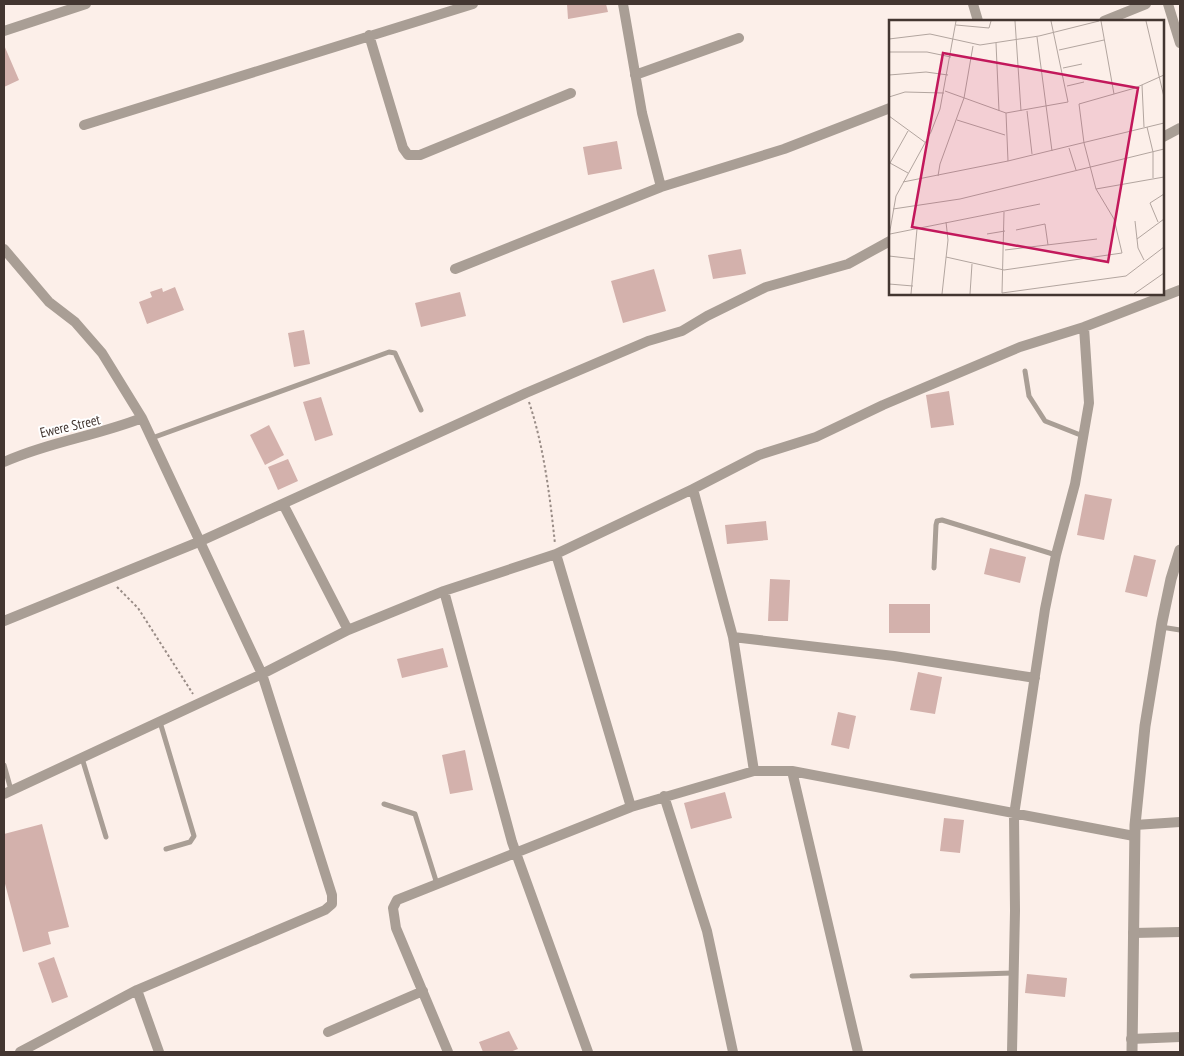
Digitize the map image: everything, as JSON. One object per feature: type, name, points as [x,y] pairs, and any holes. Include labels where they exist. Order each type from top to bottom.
[{"type":"street","points":[[4,31],[86,4]]},
{"type":"street","points":[[84,124],[473,4]]},
{"type":"street","points":[[622,4],[642,113],[661,187]]},
{"type":"street","points":[[973,4],[978,20]]},
{"type":"street","points":[[1106,20],[1146,4]]},
{"type":"street","points":[[1168,4],[1180,43]]},
{"type":"street","points":[[369,35],[403,148],[408,155],[420,155],[571,93]]},
{"type":"street","points":[[635,75],[739,38]]},
{"type":"street","points":[[456,269],[661,187],[784,149],[889,108]]},
{"type":"street","points":[[1164,136],[1180,128]]},
{"type":"street","points":[[4,621],[201,541],[526,392],[648,341],[682,331],[707,316],[766,288],[848,264],[889,242]]},
{"type":"street","points":[[4,249],[49,302],[75,322],[102,353],[142,418],[262,674],[332,895],[332,904],[325,910],[137,990],[20,1052]]},
{"type":"street","points":[[7,792],[262,674],[348,630],[444,591],[556,554],[758,456],[816,437],[882,405],[1020,347],[1084,327],[1180,290]]},
{"type":"street","points":[[1012,1052],[1014,815],[1056,555],[1075,484],[1089,403],[1084,327]]},
{"type":"street","name":"Ewere Street","points":[[4,462],[34,449],[107,432],[142,418]]},
{"type":"street","points":[[692,489],[733,637],[754,771]]},
{"type":"street","points":[[282,504],[348,630]]},
{"type":"street","points":[[1132,1052],[1135,830],[1145,726],[1161,627],[1171,579],[1180,550]]},
{"type":"street","points":[[556,554],[630,807]]},
{"type":"street","points":[[444,591],[516,852],[588,1052]]},
{"type":"street","points":[[733,637],[894,656],[1035,678]]},
{"type":"street","points":[[448,1052],[396,928],[393,908],[398,900],[630,807],[664,796],[754,771],[792,771],[1014,815],[1135,830],[1180,822]]},
{"type":"street","points":[[792,771],[858,1052]]},
{"type":"street","points":[[664,796],[707,931],[734,1052]]},
{"type":"street","points":[[1133,933],[1180,932]]},
{"type":"street","points":[[137,990],[159,1052]]},
{"type":"street","points":[[328,1032],[423,991]]},
{"type":"street","points":[[1131,1039],[1180,1037]]},
{"type":"lane","points":[[152,438],[389,352],[395,353],[421,410]]},
{"type":"lane","points":[[1025,371],[1029,396],[1045,421],[1084,436]]},
{"type":"lane","points":[[934,568],[936,525],[937,521],[942,520],[1056,555]]},
{"type":"lane","points":[[1161,627],[1180,630]]},
{"type":"lane","points":[[159,721],[194,836],[190,842],[166,849]]},
{"type":"lane","points":[[82,758],[106,837]]},
{"type":"lane","points":[[4,765],[7,792]]},
{"type":"lane","points":[[384,804],[415,814],[437,884]]},
{"type":"lane","points":[[912,976],[1014,973]]},
{"type":"path","points":[[526,392],[535,421],[551,506],[556,554]]},
{"type":"path","points":[[104,579],[125,593],[138,608],[198,703]]},
{"type":"building","points":[[567,4],[606,4],[608,12],[568,19]]},
{"type":"building","points":[[4,45],[19,80],[4,87]]},
{"type":"building","points":[[617,141],[622,169],[588,175],[583,147]]},
{"type":"building","points":[[741,249],[746,274],[713,279],[708,255]]},
{"type":"building","points":[[654,269],[666,311],[623,323],[611,281]]},
{"type":"building","points":[[175,287],[184,310],[147,324],[139,302],[152,297],[150,292],[162,288],[163,292]]},
{"type":"building","points":[[460,292],[466,316],[421,327],[415,303]]},
{"type":"building","points":[[304,330],[310,364],[294,367],[288,333]]},
{"type":"building","points":[[949,391],[954,425],[931,428],[926,395]]},
{"type":"building","points":[[321,397],[333,435],[315,441],[303,402]]},
{"type":"building","points":[[269,425],[284,455],[265,465],[250,435]]},
{"type":"building","points":[[288,459],[298,481],[278,490],[268,467]]},
{"type":"building","points":[[1085,494],[1112,499],[1104,540],[1077,535]]},
{"type":"building","points":[[766,521],[768,540],[727,544],[725,525]]},
{"type":"building","points":[[990,548],[1026,557],[1020,583],[984,574]]},
{"type":"building","points":[[1134,555],[1156,560],[1147,597],[1125,592]]},
{"type":"building","points":[[770,579],[790,580],[788,621],[768,621]]},
{"type":"building","points":[[889,604],[930,604],[930,633],[889,633]]},
{"type":"building","points":[[443,648],[448,667],[402,678],[397,659]]},
{"type":"building","points":[[918,672],[942,677],[935,714],[910,710]]},
{"type":"building","points":[[838,712],[856,716],[849,749],[831,745]]},
{"type":"building","points":[[465,750],[473,790],[450,794],[442,755]]},
{"type":"building","points":[[725,792],[732,818],[691,829],[684,803]]},
{"type":"building","points":[[944,818],[964,820],[960,853],[940,851]]},
{"type":"building","points":[[42,824],[69,927],[48,932],[51,944],[23,952],[4,880],[4,834]]},
{"type":"building","points":[[54,957],[68,997],[52,1003],[38,963]]},
{"type":"building","points":[[1027,974],[1067,978],[1065,997],[1025,993]]},
{"type":"building","points":[[509,1031],[518,1049],[510,1052],[483,1052],[479,1042]]}]
